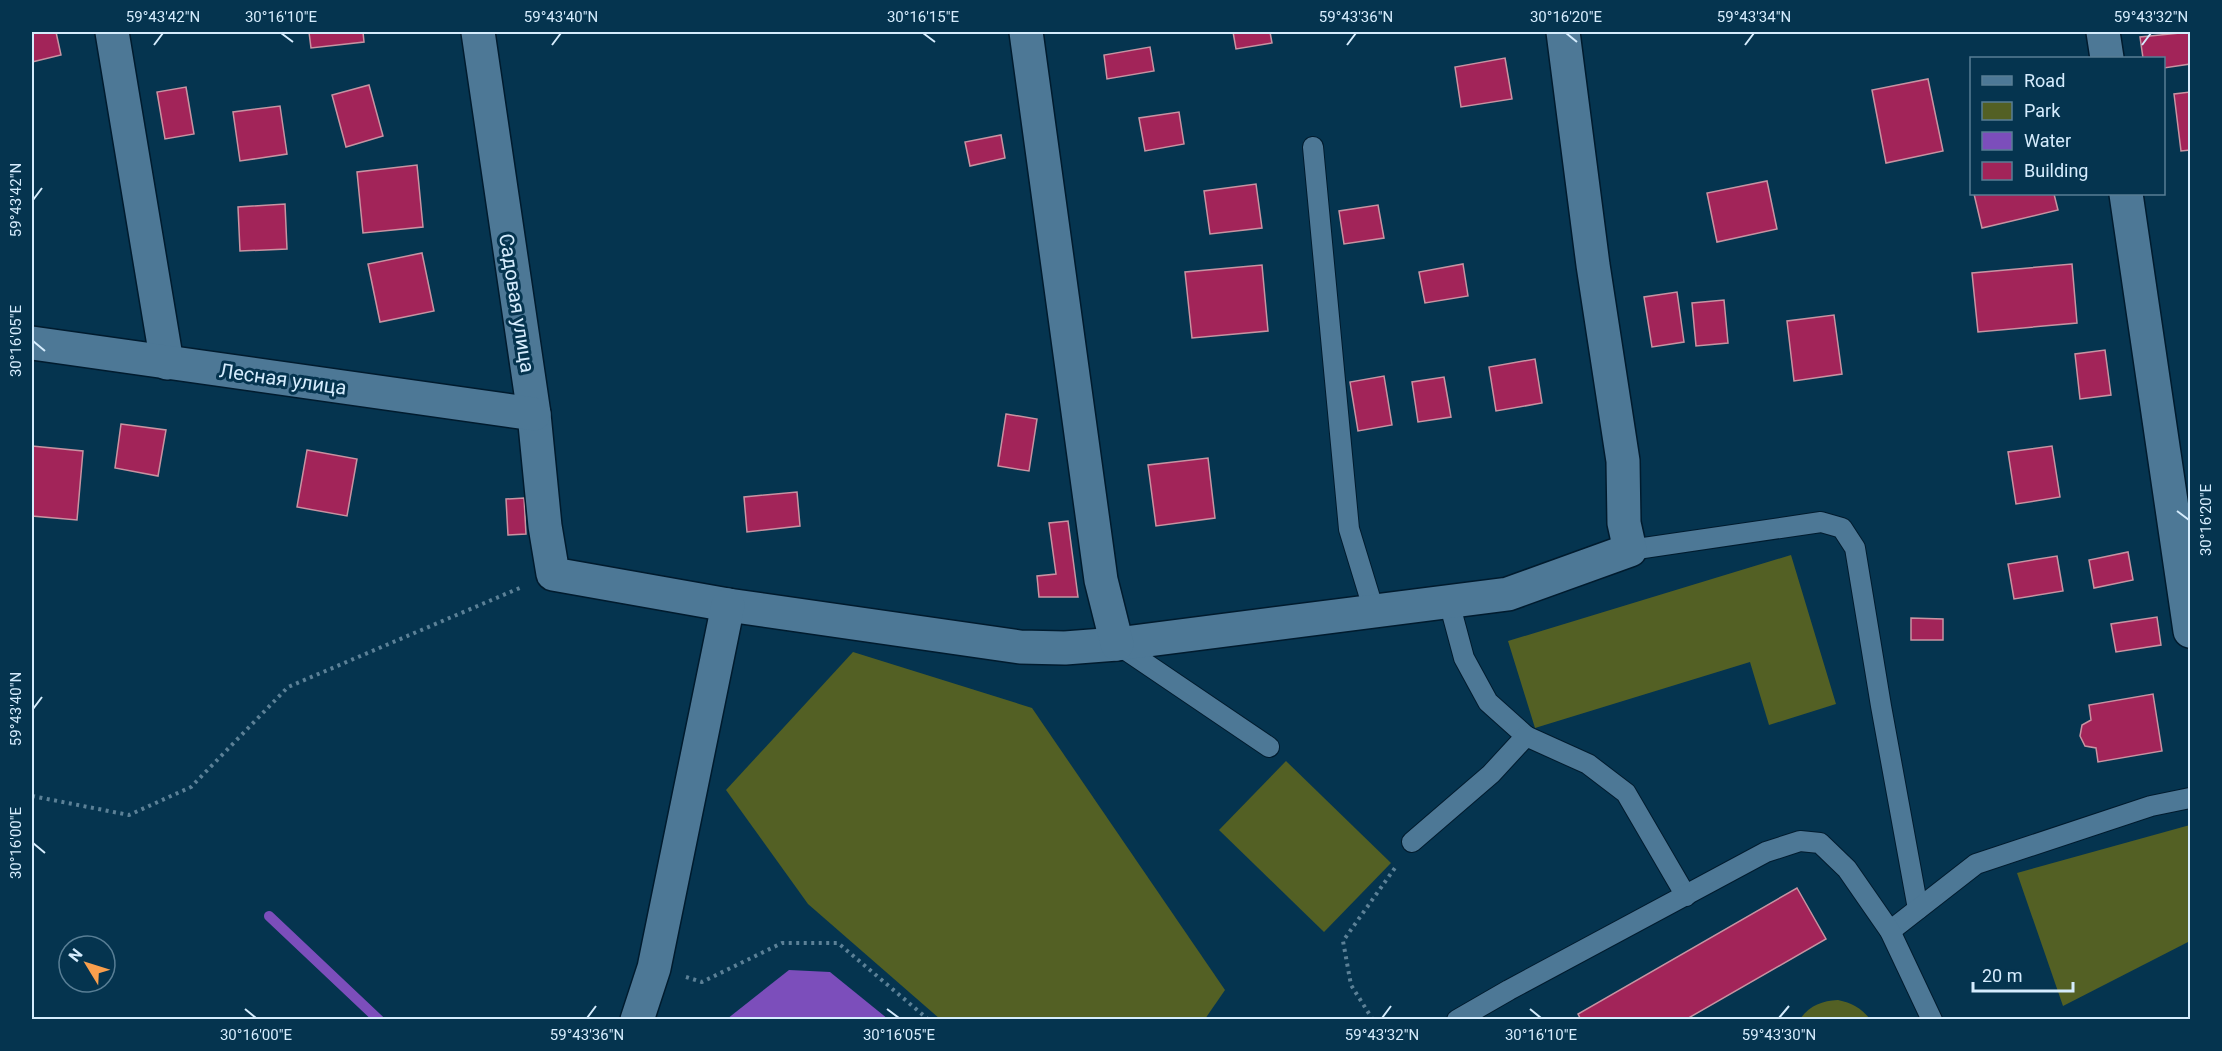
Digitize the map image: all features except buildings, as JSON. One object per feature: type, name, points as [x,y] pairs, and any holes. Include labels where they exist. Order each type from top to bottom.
[{"type":"street","points":[[112,32],[167,363]]},
{"type":"street","name":"Садовая улица","points":[[478,32],[534,414],[545,526],[553,574]]},
{"type":"street","points":[[1026,32],[1101,580],[1117,644]]},
{"type":"street","points":[[553,574],[728,606],[1020,647],[1065,648],[1117,644],[1508,594],[1630,550],[1624,523],[1623,461],[1593,265],[1563,32]]},
{"type":"street","points":[[2103,32],[2107,57]]},
{"type":"street","points":[[2126,195],[2190,632]]},
{"type":"street","name":"Лесная улица","points":[[32,343],[534,414]]},
{"type":"street","points":[[637,1020],[654,968],[728,606]]},
{"type":"lane","points":[[1313,147],[1348,529],[1374,611]]},
{"type":"lane","points":[[1630,550],[1821,522],[1842,528],[1855,548],[1918,909]]},
{"type":"lane","points":[[1449,602],[1464,658],[1488,702],[1526,736],[1588,764],[1626,793],[1686,896]]},
{"type":"lane","points":[[1117,644],[1269,747]]},
{"type":"lane","points":[[1412,842],[1491,774],[1526,736]]},
{"type":"lane","points":[[1890,931],[1976,864],[2151,806],[2190,798]]},
{"type":"lane","points":[[1458,1020],[1509,990],[1766,852],[1800,841],[1820,843],[1847,868],[1890,931],[1932,1020]]},
{"type":"path","points":[[32,796],[129,815],[191,788],[288,687],[553,574]]},
{"type":"path","points":[[1373,1020],[1351,986],[1343,941],[1412,842]]},
{"type":"path","points":[[654,968],[702,982],[782,944],[838,943],[929,1020]]},
{"type":"green space","points":[[1791,555],[1836,704],[1769,725],[1750,662],[1535,728],[1508,641]]},
{"type":"green space","points":[[853,652],[1032,708],[1225,990],[1205,1019],[940,1019],[808,904],[726,790]]},
{"type":"green space","points":[[1286,761],[1391,863],[1324,932],[1219,830]]},
{"type":"green space","points":[[2190,825],[2190,941],[2063,1006],[2017,873]]},
{"type":"green space","points":[[1838,1000],[1856,1006],[1870,1019],[1800,1019],[1808,1010],[1817,1005]]},
{"type":"water","points":[[789,970],[830,972],[888,1019],[727,1019]]},
{"type":"waterway","points":[[269,916],[379,1020]]}]
